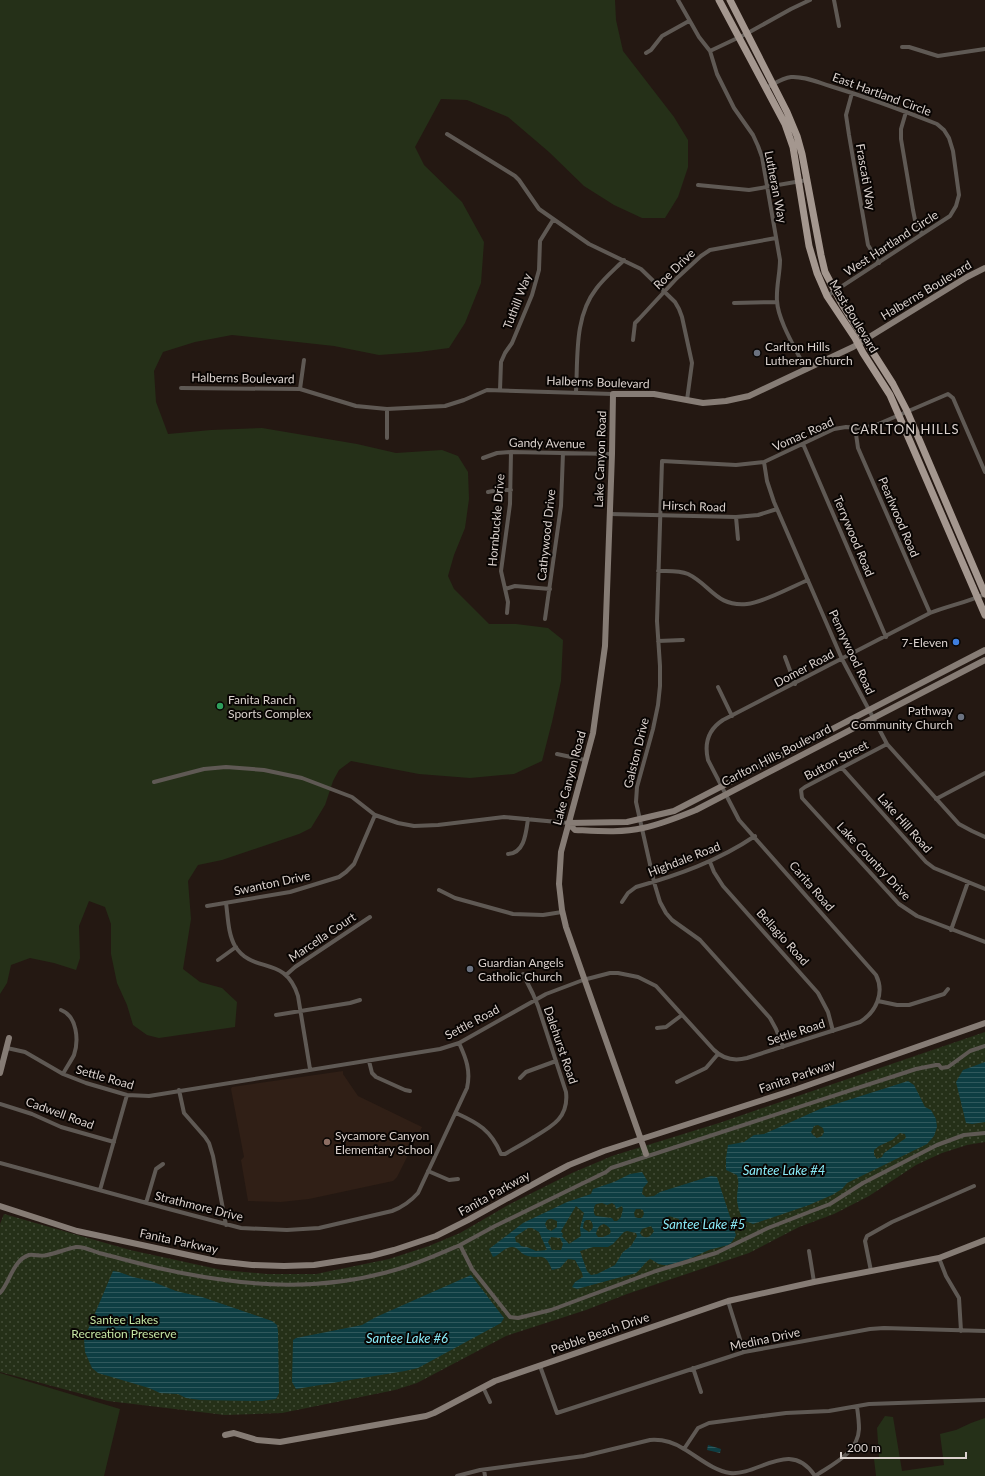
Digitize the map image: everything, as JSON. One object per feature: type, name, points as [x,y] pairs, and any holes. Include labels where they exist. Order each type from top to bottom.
[{"type":"main road","name":"Mast Boulevard","points":[[719,0],[743,35]]},
{"type":"main road","name":"Mast Boulevard","points":[[730,0],[743,35],[769,86],[793,147],[813,260],[827,296],[890,395],[985,615]]},
{"type":"main road","name":"Mast Boulevard","points":[[769,86],[787,112],[797,136],[825,272],[834,292],[893,384],[907,411],[985,594]]},
{"type":"street","name":"Lutheran Way","points":[[678,0],[699,37],[710,51],[718,76],[734,108],[753,135],[762,157],[780,260],[780,273],[776,286],[776,302],[783,322],[806,370]]},
{"type":"street","points":[[710,51],[810,0]]},
{"type":"street","points":[[834,0],[839,26]]},
{"type":"street","points":[[646,53],[651,50],[662,36],[689,21]]},
{"type":"street","points":[[902,46],[938,56],[985,49]]},
{"type":"street","name":"East Hartland Circle","points":[[769,86],[786,78],[803,78],[852,93],[937,124],[947,134],[951,143],[956,176]]},
{"type":"street","name":"Frascati Way","points":[[852,93],[847,112],[849,135],[868,245],[879,263]]},
{"type":"street","points":[[906,112],[901,129],[901,139],[915,220],[922,234]]},
{"type":"street","points":[[447,134],[515,176],[539,209],[553,220],[589,244],[641,269],[665,292],[680,309],[691,358],[692,367],[687,400]]},
{"type":"street","name":"West Hartland Circle","points":[[827,296],[922,234],[948,219],[954,210],[958,195],[956,176]]},
{"type":"street","points":[[698,185],[749,190],[807,180]]},
{"type":"street","name":"Tuthill Way","points":[[500,390],[501,362],[512,343],[532,295],[539,270],[540,241],[553,220]]},
{"type":"street","name":"Roe Drive","points":[[633,340],[635,324],[677,278],[701,256],[710,250],[776,238]]},
{"type":"street","points":[[576,392],[579,328],[583,314],[595,289],[624,260]]},
{"type":"street","name":"Halberns Boulevard","points":[[181,388],[300,389],[356,406],[387,409],[445,406],[487,390],[654,394],[695,402],[710,403],[740,399],[757,393],[858,344],[967,277],[985,268]]},
{"type":"street","points":[[734,303],[776,302]]},
{"type":"street","points":[[300,389],[304,360]]},
{"type":"street","name":"Lake Canyon Road","points":[[613,394],[605,646],[593,733],[568,823],[559,868],[562,912],[566,927],[583,980],[646,1154]]},
{"type":"street","name":"Vomac Road","points":[[662,461],[736,465],[764,462],[834,429],[843,427],[872,426],[951,395],[985,472]]},
{"type":"street","points":[[387,409],[387,438]]},
{"type":"street","name":"Pearlwood Road","points":[[855,427],[858,448],[930,613]]},
{"type":"street","name":"Terrywood Road","points":[[803,444],[886,637]]},
{"type":"street","name":"Gandy Avenue","points":[[483,458],[497,453],[511,452],[612,454]]},
{"type":"street","name":"Hornbuckle Drive","points":[[508,613],[508,602],[502,578],[502,567],[511,490],[511,452]]},
{"type":"street","name":"Cathywood Drive","points":[[545,619],[561,506],[563,453]]},
{"type":"street","name":"Galston Drive","points":[[662,461],[656,621],[660,666],[658,705],[636,792],[636,802],[654,882],[660,902],[666,913],[672,920],[700,940],[770,1018],[783,1047]]},
{"type":"street","name":"Pennywood Road","points":[[764,462],[767,481],[776,508],[842,658],[873,717],[875,724],[887,744],[959,824],[985,837]]},
{"type":"street","points":[[488,492],[511,490]]},
{"type":"street","name":"Hirsch Road","points":[[610,514],[736,517],[758,515],[776,508]]},
{"type":"street","points":[[736,517],[738,539]]},
{"type":"street","points":[[658,570],[686,573],[699,581],[717,597],[732,603],[742,604],[757,602],[808,580]]},
{"type":"street","points":[[505,588],[515,586],[550,589]]},
{"type":"street","name":"Domer Road","points":[[722,786],[708,760],[706,746],[709,735],[720,722],[930,613],[985,594]]},
{"type":"street","points":[[658,641],[683,640]]},
{"type":"street","name":"Carlton Hills Boulevard","points":[[154,782],[204,770],[226,767],[264,770],[302,778],[352,797],[375,815],[398,823],[414,826],[504,817],[568,823],[610,823],[640,820],[674,811],[985,650]]},
{"type":"street","points":[[785,657],[795,684]]},
{"type":"street","name":"Carlton Hills Boulevard","points":[[568,823],[575,830],[613,830],[642,828],[682,816],[985,660]]},
{"type":"street","points":[[718,687],[732,716]]},
{"type":"street","name":"Button Street","points":[[802,798],[801,790],[805,787],[887,744]]},
{"type":"street","points":[[557,754],[585,760]]},
{"type":"street","name":"Lake Hill Road","points":[[842,768],[926,862],[934,868],[985,889]]},
{"type":"street","points":[[936,799],[985,773]]},
{"type":"street","name":"Carita Road","points":[[722,786],[740,820],[874,971],[878,978],[880,987],[878,1001]]},
{"type":"street","name":"Lake Country Drive","points":[[802,798],[899,904],[917,916],[985,942]]},
{"type":"street","name":"Swanton Drive","points":[[207,906],[290,892],[342,875],[354,864],[375,815]]},
{"type":"street","points":[[508,854],[512,854],[518,850],[526,837],[528,819]]},
{"type":"street","name":"Highdale Road","points":[[622,902],[628,893],[636,887],[710,862],[736,849],[755,836]]},
{"type":"street","name":"Bellagio Road","points":[[710,862],[714,872],[723,886],[818,993],[828,1012],[834,1030]]},
{"type":"street","points":[[951,930],[968,882]]},
{"type":"street","points":[[440,890],[455,898],[513,914],[543,915],[562,912]]},
{"type":"street","points":[[226,903],[232,938],[236,947],[242,954],[253,962],[277,968],[286,975],[295,986],[310,1069]]},
{"type":"street","name":"Marcella Court","points":[[286,975],[295,967],[370,917]]},
{"type":"street","points":[[218,960],[236,947]]},
{"type":"street","name":"Settle Road","points":[[7,1048],[25,1052],[63,1074],[86,1083],[127,1095],[149,1096],[310,1069],[440,1050],[458,1043],[535,999],[583,980],[610,973],[638,977],[656,986],[718,1054],[730,1059],[743,1059],[863,1020],[872,1012],[878,1001]]},
{"type":"street","name":"Dalehurst Road","points":[[456,1113],[472,1120],[486,1129],[496,1143],[501,1154],[505,1154],[551,1127],[563,1114],[566,1104],[566,1092],[535,999],[523,974]]},
{"type":"street","points":[[878,1001],[897,1005],[909,1005],[944,994],[948,989]]},
{"type":"street","points":[[276,1014],[350,1003],[360,1000]]},
{"type":"street","points":[[61,1010],[67,1012],[76,1034],[76,1043],[73,1055],[63,1074]]},
{"type":"street","points":[[657,1028],[666,1027],[682,1015]]},
{"type":"street","name":"Fanita Parkway","points":[[0,1206],[77,1231],[106,1236],[194,1257],[252,1265],[314,1265],[371,1256],[436,1236],[569,1165],[604,1151],[797,1089],[985,1023]]},
{"type":"street","points":[[0,1073],[9,1038]]},
{"type":"street","name":"Strathmore Drive","points":[[0,1162],[226,1225],[254,1229],[287,1230],[319,1228],[392,1211],[412,1201],[418,1193],[467,1088],[469,1072],[465,1058],[458,1043]]},
{"type":"street","points":[[0,1293],[20,1260],[29,1255],[45,1256],[77,1247],[181,1273],[236,1282],[273,1285],[294,1286],[359,1279],[395,1270],[460,1245],[612,1168],[916,1070],[939,1065],[941,1068],[948,1067],[970,1051],[985,1046]]},
{"type":"street","points":[[677,1082],[706,1068],[718,1054]]},
{"type":"street","points":[[368,1061],[372,1073],[376,1077],[410,1091]]},
{"type":"street","points":[[520,1078],[526,1072],[556,1061]]},
{"type":"street","points":[[179,1090],[184,1113],[209,1143],[213,1156],[226,1225]]},
{"type":"street","points":[[100,1190],[127,1095]]},
{"type":"street","name":"Cadwell Road","points":[[0,1104],[32,1114],[61,1127],[114,1142]]},
{"type":"street","points":[[460,1245],[472,1269],[510,1317],[518,1318],[544,1311],[656,1271],[716,1253],[774,1226],[830,1204],[863,1183],[937,1145],[964,1135],[985,1133]]},
{"type":"street","points":[[146,1203],[156,1169],[162,1164]]},
{"type":"street","points":[[428,1171],[449,1180],[458,1179]]},
{"type":"street","points":[[871,1271],[865,1241],[866,1236],[892,1222],[974,1186]]},
{"type":"street","name":"Pebble Beach Drive","points":[[225,1435],[234,1433],[257,1440],[280,1442],[414,1418],[434,1413],[495,1381],[728,1301],[814,1282],[939,1258],[984,1243]]},
{"type":"street","points":[[809,1251],[814,1282]]},
{"type":"street","points":[[939,1258],[946,1276],[959,1298],[962,1331]]},
{"type":"street","points":[[728,1301],[744,1352]]},
{"type":"street","name":"Medina Drive","points":[[540,1366],[557,1413],[744,1352],[870,1329],[884,1328],[985,1331]]},
{"type":"street","points":[[693,1368],[701,1392]]},
{"type":"street","points":[[483,1387],[490,1402]]},
{"type":"street","points":[[684,1449],[698,1428],[709,1423],[782,1413],[829,1411],[882,1403],[985,1400]]},
{"type":"street","points":[[457,1476],[484,1470],[584,1456],[626,1445],[655,1440],[670,1442],[719,1470],[726,1472],[742,1472],[772,1461],[787,1459],[797,1461],[805,1465],[815,1476],[846,1456],[854,1446],[859,1430],[857,1407]]},
{"type":"street","points":[[484,1470],[485,1476]]},
{"type":"shaded area","name":"Sycamore Canyon Elementary School","points":[[343,1071],[343,1074],[358,1096],[422,1127],[397,1177],[393,1181],[309,1199],[281,1202],[248,1201],[241,1160],[244,1157],[231,1089],[232,1087]]},
{"type":"green space","points":[[0,0],[615,0],[616,20],[623,51],[674,117],[688,140],[688,167],[678,197],[665,218],[642,218],[614,205],[584,186],[549,152],[508,117],[467,100],[441,99],[415,147],[424,165],[462,202],[484,242],[481,283],[465,323],[449,348],[379,355],[334,346],[232,335],[195,342],[163,352],[154,371],[156,402],[168,434],[211,430],[262,428],[357,444],[396,453],[442,450],[458,456],[468,472],[469,499],[465,528],[454,555],[448,576],[454,589],[489,624],[516,624],[548,628],[563,640],[561,681],[542,761],[514,774],[470,778],[419,774],[351,761],[339,770],[333,781],[325,805],[311,828],[299,834],[222,860],[198,865],[188,881],[191,919],[183,969],[200,982],[222,988],[237,1002],[235,1027],[159,1038],[147,1035],[133,1025],[127,1005],[117,983],[111,954],[111,924],[105,907],[89,901],[79,926],[80,958],[76,970],[54,963],[30,958],[11,965],[7,983],[0,994]]},
{"type":"green space","name":"Santee Lakes Recreation Preserve","points":[[985,1032],[985,1142],[967,1145],[942,1153],[916,1165],[869,1196],[834,1214],[799,1227],[749,1253],[627,1294],[586,1310],[506,1336],[417,1383],[395,1390],[282,1413],[225,1415],[108,1401],[0,1372],[0,1224],[4,1214],[130,1250],[222,1270],[267,1274],[316,1274],[389,1259],[429,1246],[460,1233],[510,1204],[572,1173],[612,1156],[719,1123]]},
{"type":"green space","points":[[0,1373],[120,1409],[104,1476],[0,1476]]},
{"type":"green space","points":[[885,1416],[893,1417],[902,1471],[944,1465],[940,1434],[956,1430],[985,1418],[985,1476],[876,1476],[874,1459],[879,1457],[877,1428]]},
{"type":"water","points":[[985,1062],[985,1122],[972,1124],[966,1123],[956,1082],[963,1070]]},
{"type":"water","name":"Santee Lake #4","points":[[908,1081],[914,1085],[925,1107],[931,1110],[936,1119],[937,1127],[934,1136],[927,1144],[847,1183],[842,1189],[832,1195],[809,1205],[753,1224],[743,1220],[738,1204],[737,1175],[726,1170],[728,1145],[744,1142],[754,1135],[764,1134],[820,1109]],"holes":[[[818,1125],[823,1128],[824,1132],[822,1136],[817,1138],[811,1132],[814,1126]],[[900,1133],[905,1134],[906,1138],[884,1153],[882,1157],[877,1159],[874,1155],[874,1150],[892,1140]]]},
{"type":"water","name":"Santee Lake #5","points":[[642,1172],[648,1182],[643,1188],[642,1194],[646,1197],[654,1196],[660,1192],[711,1176],[717,1177],[736,1235],[734,1239],[728,1245],[709,1250],[669,1265],[658,1264],[650,1259],[636,1273],[577,1289],[572,1287],[575,1282],[583,1277],[575,1260],[568,1259],[560,1268],[552,1270],[547,1260],[544,1258],[530,1257],[514,1247],[509,1247],[493,1257],[489,1249],[523,1223],[567,1202],[591,1194],[593,1189],[614,1182],[630,1174]],"holes":[[[602,1203],[607,1205],[612,1203],[615,1205],[616,1209],[622,1206],[623,1209],[621,1217],[617,1221],[614,1221],[612,1218],[596,1216],[594,1207],[596,1204]],[[576,1206],[584,1213],[580,1228],[581,1236],[569,1244],[562,1236],[563,1234],[561,1231]],[[636,1209],[643,1210],[644,1214],[642,1218],[635,1217],[634,1213]],[[669,1216],[679,1219],[678,1223],[671,1231],[665,1229],[664,1226],[666,1219]],[[549,1219],[557,1221],[557,1227],[551,1231],[547,1229],[545,1224]],[[586,1220],[590,1220],[593,1226],[591,1231],[589,1232],[583,1228],[584,1222]],[[604,1224],[607,1226],[610,1229],[610,1234],[603,1237],[598,1237],[596,1234],[600,1226]],[[651,1226],[654,1231],[652,1234],[648,1237],[642,1236],[640,1233],[642,1229]],[[528,1228],[532,1228],[539,1232],[547,1250],[536,1251],[521,1246],[516,1242],[515,1237]],[[627,1231],[636,1233],[637,1236],[631,1246],[623,1252],[615,1265],[597,1274],[591,1275],[587,1271],[580,1251],[593,1247],[608,1247],[613,1244],[624,1232]],[[551,1237],[560,1238],[563,1244],[561,1250],[552,1250],[548,1242]]]},
{"type":"water","points":[[113,1271],[151,1281],[176,1291],[202,1297],[272,1321],[277,1325],[278,1331],[279,1393],[276,1399],[262,1401],[200,1400],[186,1398],[178,1394],[160,1393],[149,1388],[98,1373],[92,1368],[85,1352],[84,1339]]},
{"type":"water","name":"Santee Lake #6","points":[[471,1275],[504,1318],[501,1323],[418,1368],[296,1389],[292,1382],[293,1340],[296,1338],[362,1325],[376,1317]]},
{"type":"water","points":[[708,1445],[721,1449],[720,1453],[707,1450]]},
{"type":"place","name":"Carlton Hills Lutheran Church","points":[[757,353]]},
{"type":"place","name":"7-Eleven","points":[[956,642]]},
{"type":"place","name":"Fanita Ranch Sports Complex","points":[[220,706]]},
{"type":"place","name":"Pathway Community Church","points":[[961,717]]},
{"type":"place","name":"Guardian Angels Catholic Church","points":[[470,969]]},
{"type":"place","name":"Sycamore Canyon Elementary School","points":[[327,1142]]},
{"type":"district","name":"CARLTON HILLS","points":[[905,429]]}]
